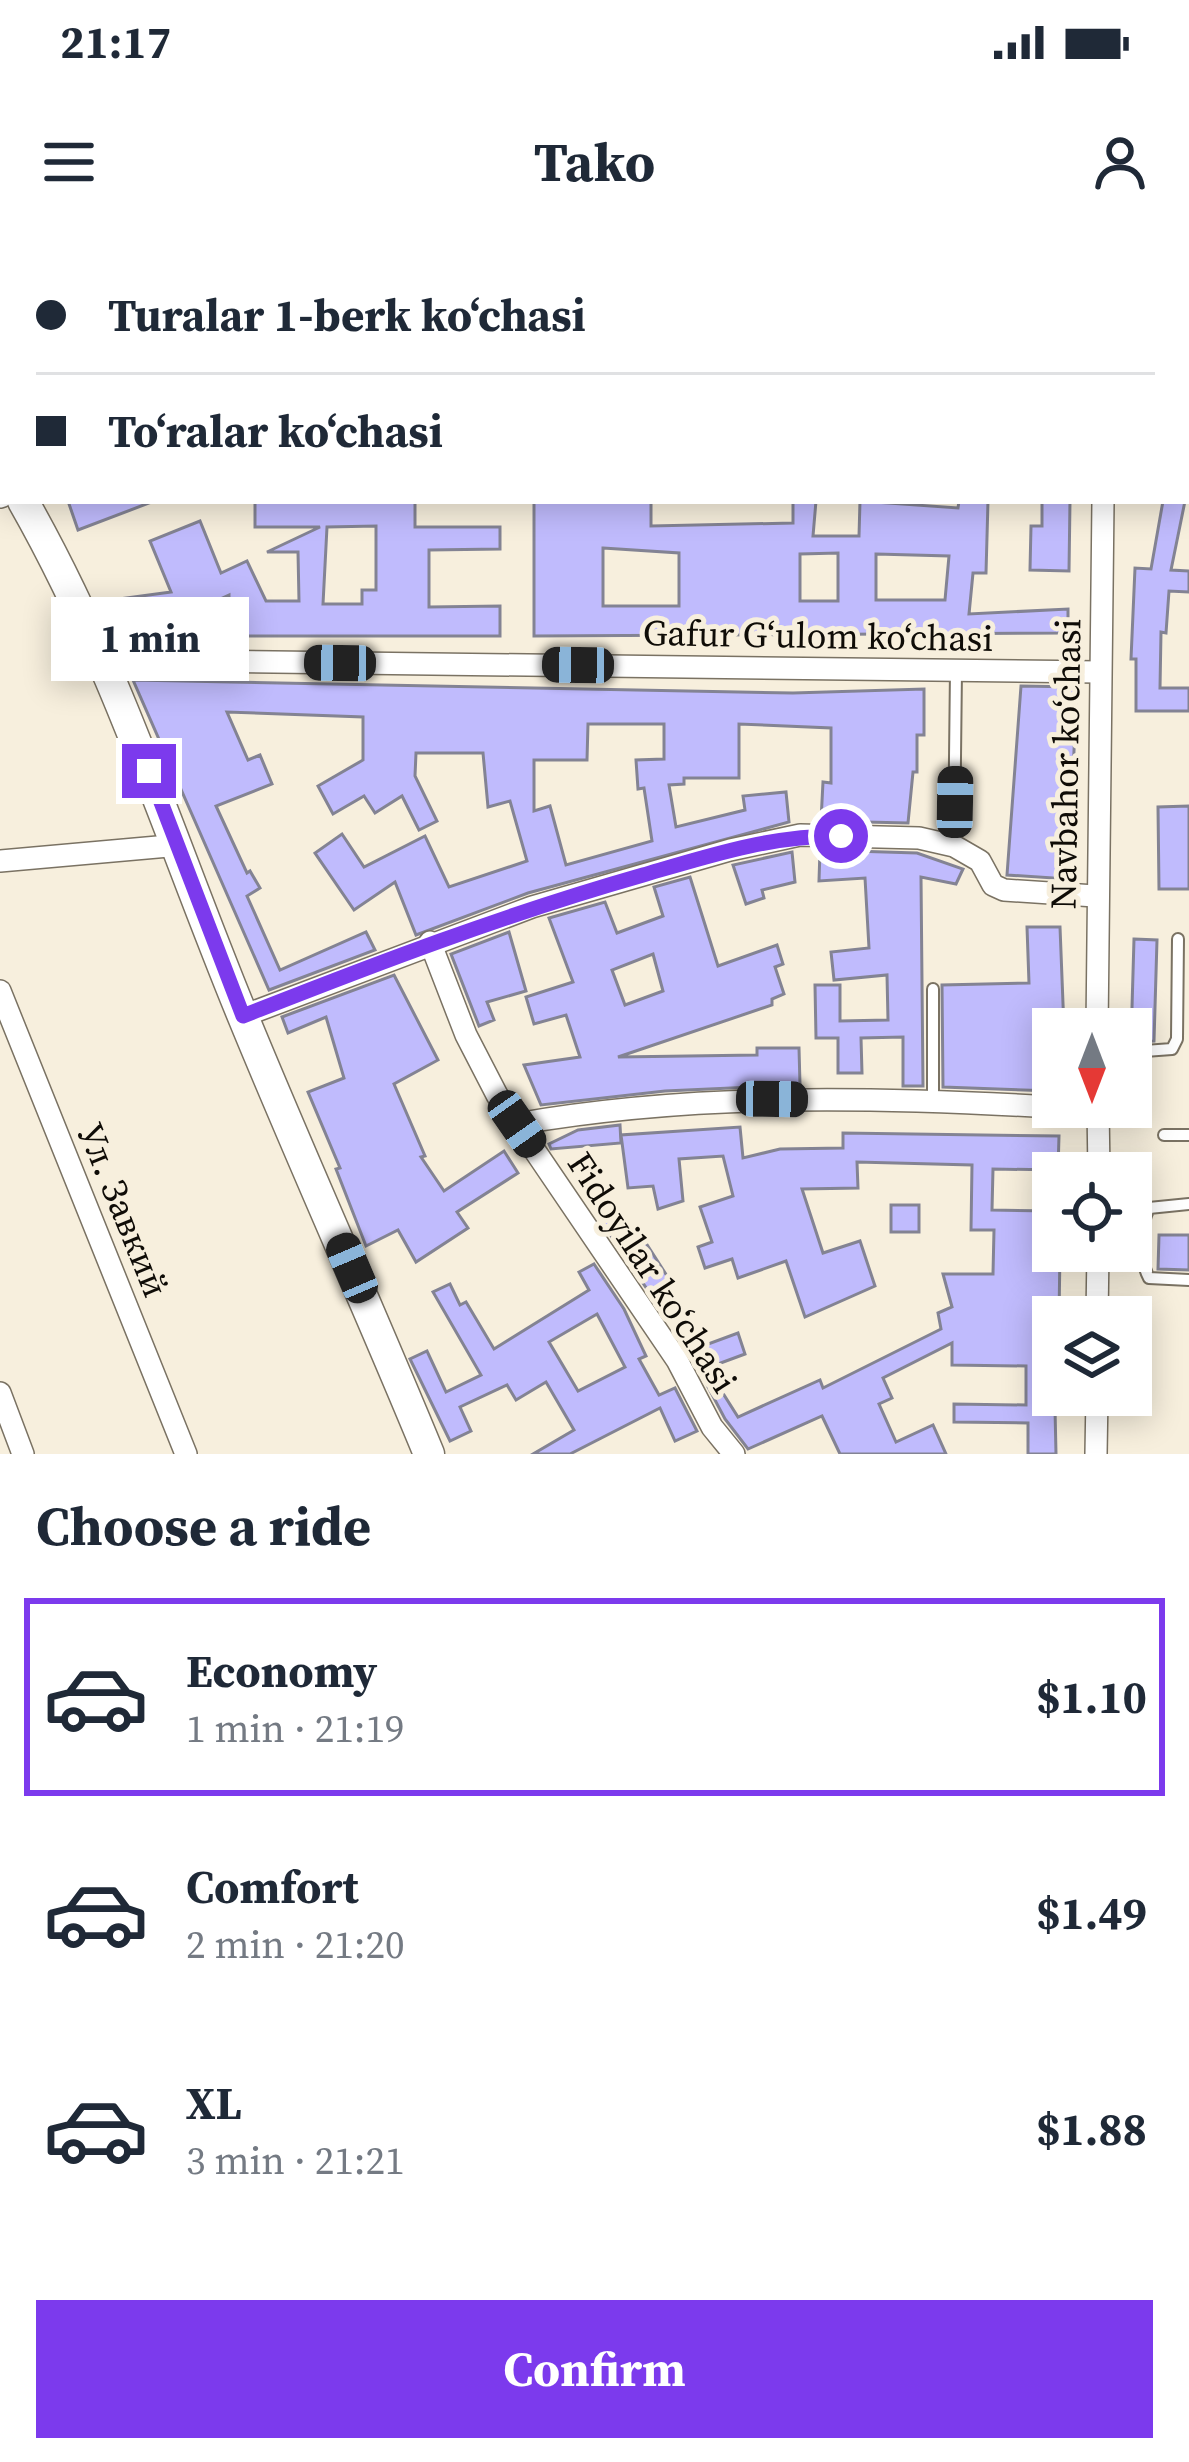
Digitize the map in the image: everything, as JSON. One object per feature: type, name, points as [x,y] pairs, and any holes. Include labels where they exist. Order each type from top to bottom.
[{"type":"main road","points":[[25,504],[64,572],[104,660],[243,1016],[429,1454]]},
{"type":"street","name":"Navbahor koʻchasi","points":[[1097,1008],[1103,504]]},
{"type":"street","name":"Gafur Gʻulom koʻchasi","points":[[104,660],[1100,672]]},
{"type":"street","points":[[243,1016],[430,942],[708,856],[800,835],[919,838],[954,846],[980,861],[993,885],[1004,890],[1095,896]]},
{"type":"street","points":[[0,861],[180,845]]},
{"type":"street","name":"Fidoyilar koʻchasi","points":[[430,942],[466,1035],[517,1124],[665,1342],[712,1427],[734,1454]]},
{"type":"street","name":"Ул. Завкий","points":[[0,991],[186,1454]]},
{"type":"street","name":"Fidoyilar koʻchasi","points":[[517,1124],[584,1112],[772,1099],[1032,1106]]},
{"type":"street","points":[[0,1393],[23,1454]]},
{"type":"street","points":[[1096,1454],[1097,1416]]},
{"type":"lane","points":[[954,846],[956,670]]},
{"type":"lane","points":[[1152,1050],[1172,1049],[1177,1039],[1178,939]]},
{"type":"lane","points":[[933,989],[933,1103]]},
{"type":"lane","points":[[1164,1135],[1189,1135]]},
{"type":"lane","points":[[1152,1207],[1189,1204]]},
{"type":"lane","points":[[1144,1272],[1155,1279],[1189,1280]]},
{"type":"building","points":[[69,504],[146,504],[78,530]]},
{"type":"building","points":[[255,504],[415,504],[415,527],[500,527],[500,549],[429,550],[429,607],[500,606],[500,636],[229,636],[229,595],[185,615],[183,637],[154,640],[153,629],[114,633],[104,601],[171,592],[150,541],[200,521],[221,573],[247,561],[266,601],[299,601],[298,552],[267,552],[320,527],[255,527]],"holes":[[[376,526],[376,590],[362,590],[362,604],[323,604],[327,527]]]},
{"type":"building","points":[[534,504],[651,504],[651,526],[793,523],[793,504],[816,504],[813,536],[859,536],[860,504],[958,508],[959,504],[988,504],[986,573],[973,573],[969,614],[1068,609],[1068,633],[534,636]],"holes":[[[603,548],[679,553],[679,606],[603,606]],[[838,553],[838,601],[800,601],[800,554]],[[876,554],[949,556],[945,600],[876,600]]]},
{"type":"building","points":[[1042,504],[1070,504],[1069,571],[1030,570],[1031,526],[1042,526]]},
{"type":"building","points":[[1162,504],[1184,504],[1171,570],[1189,571],[1189,592],[1169,591],[1166,633],[1161,632],[1160,688],[1189,688],[1189,711],[1136,711],[1136,659],[1131,659],[1135,568],[1151,569]]},
{"type":"building","points":[[133,680],[793,693],[924,689],[924,735],[917,735],[917,772],[913,772],[908,823],[821,821],[823,782],[831,783],[831,728],[739,724],[739,778],[684,778],[684,784],[669,785],[676,827],[745,810],[743,796],[786,792],[789,822],[528,893],[416,935],[395,882],[354,910],[315,853],[342,834],[364,867],[425,836],[449,887],[527,861],[510,801],[488,807],[483,753],[416,753],[415,776],[437,821],[419,830],[402,796],[375,813],[364,796],[333,814],[318,786],[363,760],[363,717],[227,712],[248,760],[260,755],[272,784],[216,806],[247,873],[260,888],[247,896],[280,970],[366,932],[375,950],[269,990]],"holes":[[[588,724],[664,724],[664,759],[636,760],[638,789],[644,788],[652,841],[566,865],[550,806],[534,811],[534,760],[587,760]]]},
{"type":"building","points":[[1021,686],[1077,687],[1068,879],[1007,875]]},
{"type":"building","points":[[1189,806],[1189,889],[1159,889],[1158,807]]},
{"type":"building","points":[[820,850],[917,853],[963,869],[956,884],[921,877],[923,1086],[903,1086],[903,1037],[861,1038],[862,1073],[838,1073],[838,1038],[816,1038],[815,985],[840,985],[840,1021],[888,1020],[887,975],[834,980],[831,952],[869,948],[865,878],[819,881]]},
{"type":"building","points":[[792,852],[795,882],[762,890],[764,898],[746,904],[733,865]]},
{"type":"building","points":[[690,877],[718,966],[777,945],[783,964],[775,967],[784,994],[772,999],[772,1005],[618,1057],[757,1055],[757,1048],[799,1048],[800,1085],[665,1091],[541,1105],[524,1065],[580,1057],[566,1015],[534,1024],[526,997],[573,982],[549,918],[605,902],[617,933],[663,916],[654,887]],"holes":[[[653,954],[663,991],[625,1005],[612,970]]]},
{"type":"building","points":[[1027,927],[1060,927],[1063,1008],[1032,1008],[1032,1090],[943,1087],[942,985],[1029,983]]},
{"type":"building","points":[[509,932],[526,991],[487,1002],[494,1020],[479,1026],[451,954]]},
{"type":"building","points":[[1134,939],[1157,940],[1154,1041],[1152,1008],[1132,1008]]},
{"type":"building","points":[[394,975],[438,1060],[394,1084],[425,1156],[421,1157],[444,1191],[504,1151],[518,1173],[457,1212],[468,1228],[416,1262],[398,1230],[366,1246],[336,1169],[340,1168],[308,1092],[344,1078],[326,1017],[288,1033],[282,1017]]},
{"type":"building","points":[[620,1125],[621,1143],[551,1149],[549,1144],[578,1130]]},
{"type":"building","points":[[740,1127],[743,1158],[780,1149],[843,1148],[843,1133],[1059,1136],[1059,1152],[1032,1152],[1032,1170],[993,1169],[992,1210],[1032,1211],[1032,1272],[1060,1272],[1059,1296],[1032,1296],[1032,1416],[1055,1416],[1056,1454],[1028,1454],[1028,1423],[954,1422],[954,1404],[1026,1405],[1026,1366],[952,1365],[952,1343],[883,1378],[892,1398],[879,1404],[896,1442],[933,1425],[946,1454],[840,1454],[822,1416],[748,1449],[725,1419],[689,1351],[738,1333],[745,1354],[707,1368],[738,1417],[820,1380],[823,1388],[941,1329],[938,1313],[952,1307],[943,1274],[993,1274],[994,1230],[971,1230],[972,1165],[857,1162],[858,1188],[802,1189],[823,1253],[860,1241],[875,1286],[805,1317],[786,1261],[738,1278],[732,1259],[705,1268],[698,1247],[712,1242],[700,1207],[733,1196],[723,1156],[679,1159],[683,1201],[658,1209],[653,1186],[628,1188],[621,1135]]},
{"type":"building","points":[[891,1205],[919,1205],[919,1232],[891,1232]]},
{"type":"building","points":[[613,1210],[635,1245],[644,1240],[669,1279],[649,1292],[599,1218]]},
{"type":"building","points":[[1159,1235],[1189,1235],[1189,1270],[1158,1269]]},
{"type":"building","points":[[594,1264],[624,1309],[646,1356],[639,1359],[659,1395],[675,1388],[697,1431],[675,1441],[660,1408],[570,1454],[533,1454],[574,1430],[546,1382],[516,1400],[507,1385],[460,1407],[471,1431],[450,1441],[410,1359],[427,1351],[446,1392],[481,1375],[433,1292],[450,1284],[494,1349],[589,1290],[579,1272]],"holes":[[[597,1314],[625,1367],[578,1391],[549,1342]]]},
{"type":"route","points":[[149,771],[243,1016],[430,942],[532,908],[730,850],[800,835],[841,836]]}]
